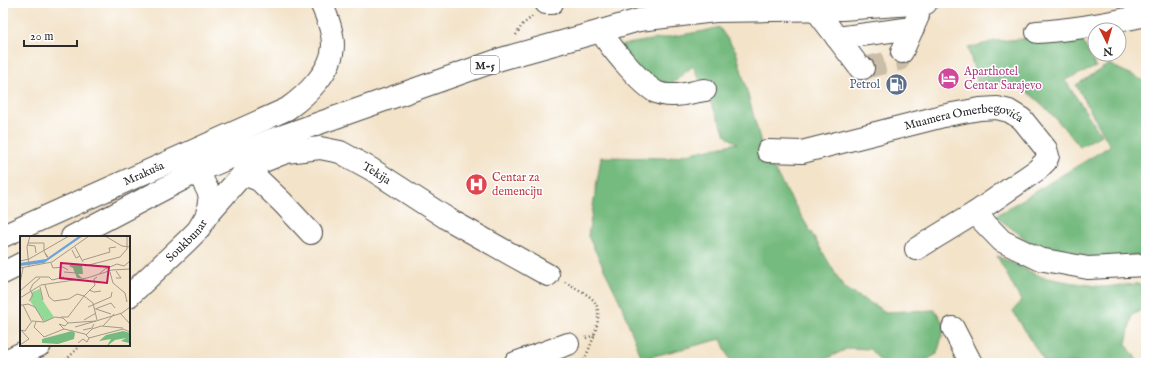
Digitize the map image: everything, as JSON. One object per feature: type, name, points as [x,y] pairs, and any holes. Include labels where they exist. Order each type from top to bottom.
[{"type":"street","points":[[274,139],[263,119],[287,109],[303,98],[312,89],[332,56],[332,33],[322,3]]},
{"type":"street","points":[[546,3],[552,3]]},
{"type":"street","points":[[730,3],[753,10]]},
{"type":"street","points":[[902,52],[925,3]]},
{"type":"street","name":"M-5","points":[[74,236],[198,171],[274,139],[501,59],[639,20],[715,11],[816,10],[925,3]]},
{"type":"street","points":[[816,10],[860,68],[863,68]]},
{"type":"street","points":[[1037,32],[1061,31],[1101,25],[1146,15]]},
{"type":"street","points":[[837,38],[913,28]]},
{"type":"street","points":[[601,31],[606,41],[619,57],[642,82],[657,93],[672,95],[705,90]]},
{"type":"street","name":"Muamera Omerbegovića","points":[[768,151],[802,152],[946,115],[980,109],[997,108],[1009,111],[1022,119],[1046,148],[1048,156],[1046,161],[1037,170],[975,214],[916,249]]},
{"type":"street","name":"Mrakuša","points":[[3,236],[263,119]]},
{"type":"street","name":"Tekija","points":[[207,215],[244,174],[260,162],[286,152],[320,148],[340,152],[371,169],[448,220],[548,275]]},
{"type":"street","name":"Soukbunar","points":[[130,295],[198,230],[207,215],[210,196],[198,171]]},
{"type":"street","points":[[244,174],[259,180],[311,233]]},
{"type":"street","points":[[975,214],[1002,241],[1039,259],[1088,268],[1146,265]]},
{"type":"street","points":[[3,273],[20,264]]},
{"type":"street","points":[[953,328],[970,363]]},
{"type":"street","points":[[516,363],[568,344]]},
{"type":"street","points":[[3,362],[38,346]]},
{"type":"path","points":[[501,59],[522,25],[546,3]]},
{"type":"path","points":[[548,275],[562,280],[594,300],[598,309],[595,335],[583,363]]},
{"type":"path","points":[[63,363],[80,346]]},
{"type":"green space","points":[[719,27],[736,51],[761,143],[773,168],[844,288],[886,312],[935,310],[945,326],[937,354],[921,363],[882,363],[870,349],[849,348],[817,363],[731,363],[721,339],[642,359],[621,304],[588,236],[601,157],[668,158],[737,143],[727,137],[693,66],[671,85],[644,82],[615,46],[704,31]]},
{"type":"green space","points":[[1078,32],[1087,50],[1087,62],[1093,62],[1096,67],[1065,80],[1101,135],[1080,147],[1045,107],[1029,93],[1021,88],[1006,83],[978,83],[968,48],[995,41],[1060,36]]},
{"type":"green space","points":[[1109,64],[1146,82],[1146,255],[1097,258],[1036,247],[995,216],[1110,146],[1076,85]]},
{"type":"green space","points":[[997,256],[1042,277],[1068,282],[1104,287],[1146,283],[1146,308],[1132,315],[1126,344],[1139,363],[1045,363],[1013,311],[1021,301]]},
{"type":"tunnel","points":[[863,68],[899,60],[902,52]]},
{"type":"place","name":"Aparthotel Centar Sarajevo","points":[[949,78]]},
{"type":"place","name":"Petrol","points":[[896,84]]},
{"type":"place","name":"Centar za demenciju","points":[[477,184]]}]
